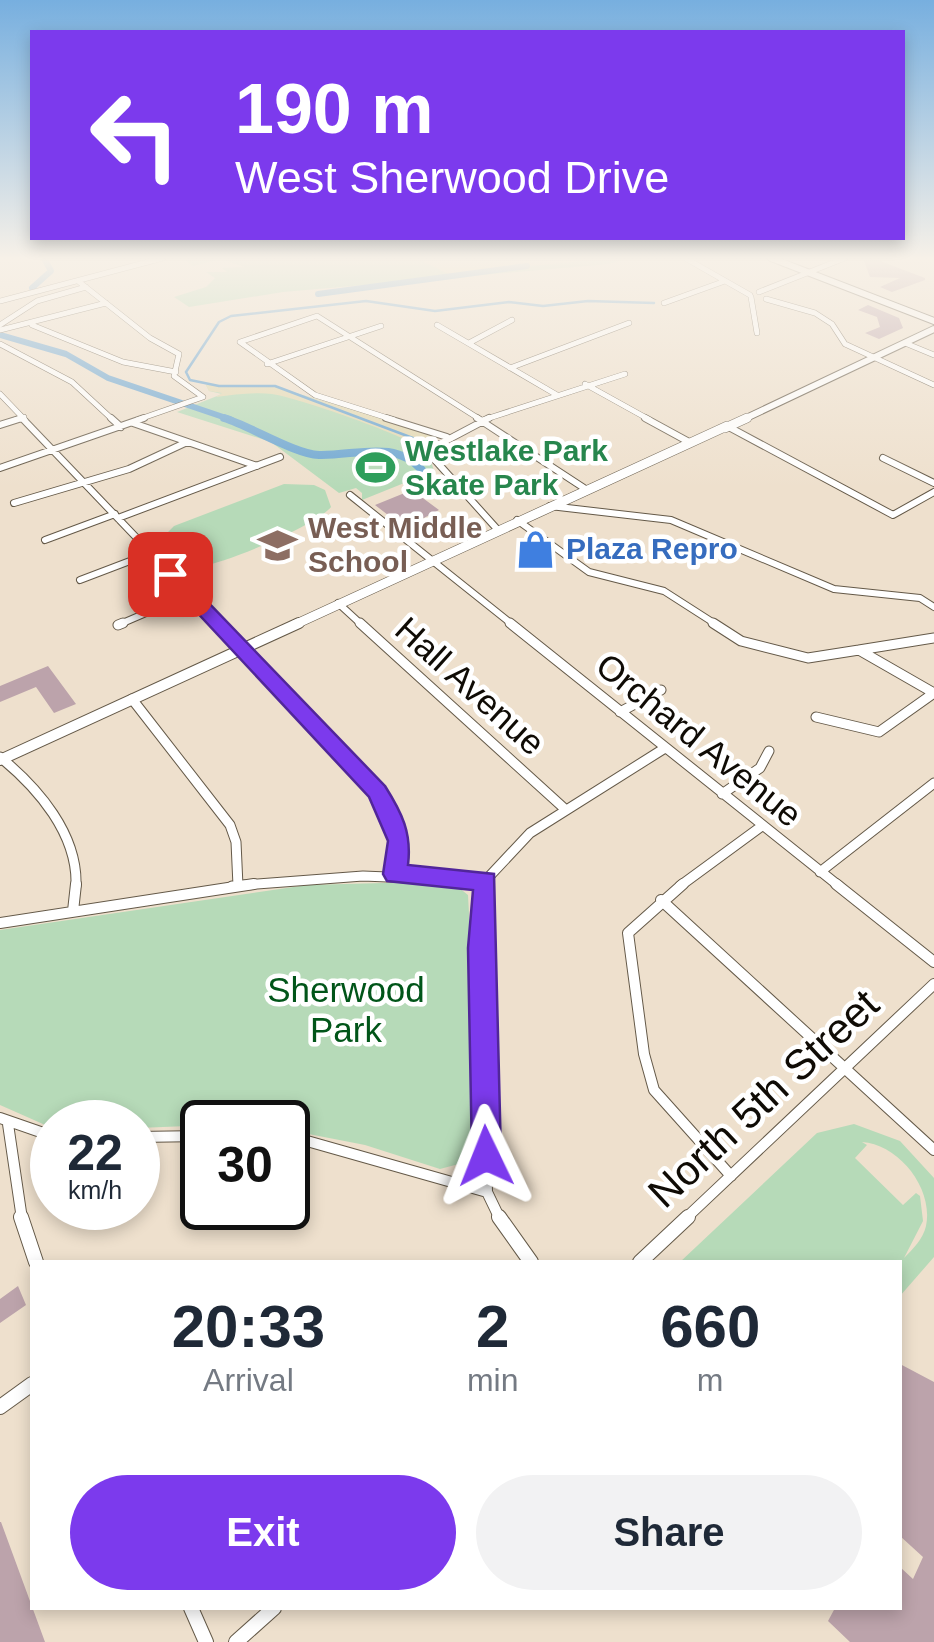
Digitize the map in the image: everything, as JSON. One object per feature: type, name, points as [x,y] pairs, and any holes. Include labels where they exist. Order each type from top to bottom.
[{"type":"main road","points":[[564,499],[918,335]]},
{"type":"main road","points":[[0,759],[612,478]]},
{"type":"street","points":[[56,335],[123,362],[176,372]]},
{"type":"street","points":[[0,468],[204,397],[202,392],[178,381],[179,354],[151,335]]},
{"type":"street","points":[[255,335],[240,342],[315,395],[447,437]]},
{"type":"street","points":[[267,364],[357,335]]},
{"type":"street","points":[[453,335],[556,394]]},
{"type":"street","points":[[468,344],[485,335]]},
{"type":"street","points":[[510,368],[598,335]]},
{"type":"street","points":[[838,335],[845,344],[934,385]]},
{"type":"street","points":[[353,336],[584,488]]},
{"type":"street","points":[[905,343],[934,355]]},
{"type":"street","points":[[0,344],[72,382],[122,427]]},
{"type":"street","points":[[497,529],[435,460],[436,446],[447,437],[556,394],[625,374]]},
{"type":"street","points":[[585,384],[688,442]]},
{"type":"street","points":[[0,394],[377,792],[392,816],[399,841],[395,874]]},
{"type":"street","points":[[0,425],[24,418]]},
{"type":"street","points":[[133,423],[257,466]]},
{"type":"street","points":[[727,426],[893,515],[934,492]]},
{"type":"street","points":[[14,502],[187,442]]},
{"type":"street","points":[[45,540],[280,458]]},
{"type":"street","points":[[883,458],[934,483]]},
{"type":"street","name":"Orchard Avenue","points":[[350,495],[934,962]]},
{"type":"street","points":[[550,506],[636,514],[684,525],[834,588],[920,598],[934,607]]},
{"type":"street","points":[[517,520],[588,572],[664,591],[741,641],[764,650],[808,658],[934,638]]},
{"type":"street","points":[[80,580],[151,553]]},
{"type":"street","points":[[118,625],[190,594]]},
{"type":"street","name":"Hall Avenue","points":[[338,603],[566,810]]},
{"type":"street","points":[[816,717],[879,732],[934,693],[859,650]]},
{"type":"street","points":[[620,712],[660,690]]},
{"type":"street","points":[[132,699],[230,825],[236,842],[238,886]]},
{"type":"street","points":[[530,1260],[501,1222],[488,1192],[480,948],[485,881],[530,833],[665,748]]},
{"type":"street","points":[[722,794],[760,768],[769,751]]},
{"type":"street","points":[[0,759],[16,766],[70,850],[76,872],[73,911]]},
{"type":"street","points":[[820,872],[934,783]]},
{"type":"street","points":[[731,1176],[654,1090],[644,1054],[628,933],[660,900],[762,826]]},
{"type":"street","points":[[0,923],[238,886],[395,874],[485,881]]},
{"type":"street","points":[[660,900],[934,1150]]},
{"type":"street","name":"North 5th Street","points":[[642,1260],[934,984]]},
{"type":"street","points":[[30,1129],[4,1121],[18,1208],[35,1260]]},
{"type":"street","points":[[310,1142],[488,1192]]},
{"type":"street","points":[[0,1407],[30,1385]]},
{"type":"street","points":[[192,1610],[206,1642]]},
{"type":"street","points":[[236,1642],[272,1610]]},
{"type":"green space","points":[[206,385],[275,387],[429,432],[436,439],[428,452],[434,471],[362,500],[362,493],[356,488],[339,493],[271,442],[177,412],[222,394],[209,391]]},
{"type":"green space","points":[[284,484],[314,485],[325,490],[331,507],[290,533],[214,563],[192,566],[165,554],[163,537],[174,526]]},
{"type":"green space","name":"Sherwood Park","points":[[453,883],[468,895],[481,1139],[470,1161],[440,1169],[365,1145],[310,1134],[310,1100],[180,1100],[180,1126],[160,1127],[160,1100],[30,1100],[30,1118],[0,1105],[0,930],[307,885]]},
{"type":"green space","points":[[854,1124],[900,1141],[934,1178],[934,1257],[902,1294],[902,1260],[682,1260],[817,1133]],"holes":[[[862,1142],[900,1159],[919,1183],[927,1212],[925,1231],[904,1258],[923,1221],[920,1196],[916,1193],[903,1205],[855,1158],[867,1145]]]},
{"type":"sand","points":[[206,385],[275,387],[429,432],[436,439],[428,452],[377,428],[304,402],[265,393],[216,397],[222,393],[209,391]]},
{"type":"building","points":[[412,490],[439,510],[405,528],[375,505]]},
{"type":"building","points":[[48,666],[76,704],[54,713],[36,687],[0,702],[0,686]]},
{"type":"building","points":[[18,1286],[26,1305],[0,1323],[0,1299]]},
{"type":"building","points":[[902,1365],[934,1382],[934,1642],[850,1642],[828,1621],[834,1610],[902,1610],[902,1569],[913,1579],[923,1557],[902,1538]]},
{"type":"building","points":[[1,1522],[30,1610],[45,1642],[0,1642]]},
{"type":"waterway","points":[[0,335],[66,354],[108,378],[232,420]]},
{"type":"waterway","points":[[211,335],[186,372],[190,380],[219,386],[275,386],[426,443]]},
{"type":"waterway","points":[[224,418],[309,453],[387,452],[411,460],[422,470]]},
{"type":"place","name":"Westlake Park Skate Park","points":[[375,468]]},
{"type":"place","name":"West Middle School","points":[[278,545]]},
{"type":"place","name":"Plaza Repro","points":[[536,549]]},
{"type":"route","points":[[170,574],[377,792],[392,816],[399,841],[395,874],[485,881],[480,948],[486,1156]]}]
